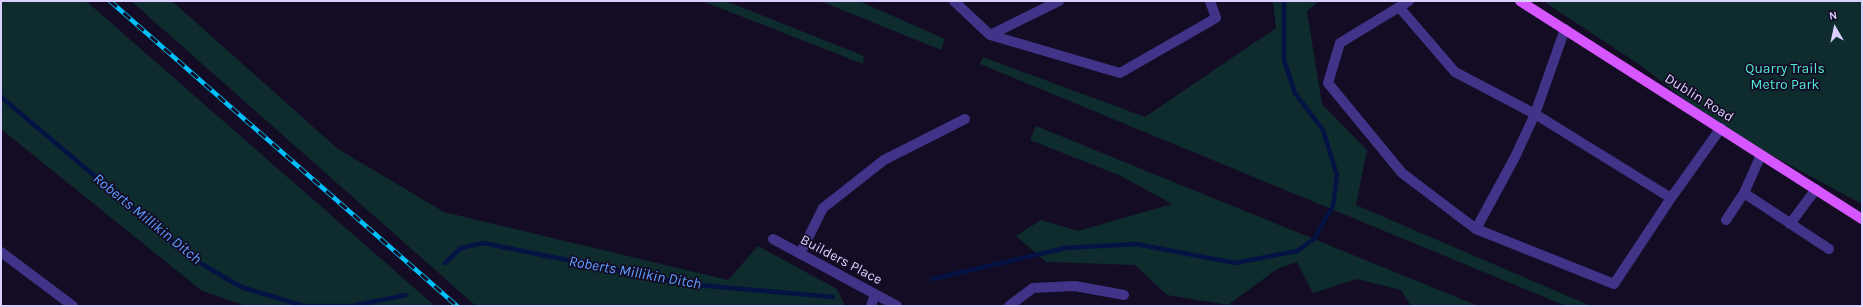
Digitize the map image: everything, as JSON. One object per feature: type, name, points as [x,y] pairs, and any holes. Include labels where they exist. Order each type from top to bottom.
[{"type":"main road","name":"Dublin Road","points":[[1520,1],[1862,219]]},
{"type":"street","points":[[954,1],[990,35],[1120,73],[1216,18],[1210,1]]},
{"type":"street","points":[[990,35],[1059,1]]},
{"type":"street","points":[[1409,1],[1340,43],[1328,83],[1402,173],[1476,229],[1614,284],[1671,198],[1721,128]]},
{"type":"street","points":[[1399,7],[1455,72],[1535,114],[1671,198]]},
{"type":"street","points":[[1476,229],[1515,157],[1535,114],[1565,30]]},
{"type":"street","points":[[800,254],[823,208],[884,160],[965,119]]},
{"type":"street","points":[[1726,220],[1744,193],[1761,155]]},
{"type":"street","points":[[1790,224],[1816,190]]},
{"type":"street","points":[[1744,193],[1829,249]]},
{"type":"street","name":"Builders Place","points":[[773,239],[897,306]]},
{"type":"street","points":[[1,252],[73,306]]},
{"type":"street","points":[[1009,306],[1033,288],[1075,286],[1124,296]]},
{"type":"street","points":[[871,306],[875,294]]},
{"type":"green space","points":[[1,1],[86,1],[435,306],[246,306],[202,291],[1,129]]},
{"type":"green space","points":[[131,1],[172,1],[338,149],[444,212],[728,280],[758,246],[837,289],[845,306],[476,306]]},
{"type":"green space","points":[[702,1],[726,1],[864,56],[863,64]]},
{"type":"green space","points":[[820,1],[859,1],[945,39],[941,50]]},
{"type":"green space","points":[[1273,1],[1319,1],[1307,11],[1322,104],[1367,150],[1356,205],[1591,306],[1566,306],[980,64],[983,57],[1145,117],[1276,28]]},
{"type":"green space","name":"Quarry Trails Metro Park","points":[[1543,1],[1862,1],[1862,204],[1721,128],[1640,65]]},
{"type":"green space","points":[[1036,126],[1478,306],[1411,306],[1401,290],[1357,279],[1313,293],[1297,262],[1277,269],[1228,305],[1167,295],[1135,265],[1046,262],[1016,236],[1041,220],[1078,231],[1172,204],[1121,176],[1030,140]]},
{"type":"waterway","name":"Roberts Millikin Ditch","points":[[933,279],[1065,248],[1136,244],[1235,263],[1297,251],[1314,239],[1333,206],[1337,175],[1323,130],[1295,93],[1284,60],[1284,1]]},
{"type":"waterway","name":"Roberts Millikin Ditch","points":[[1,97],[193,259],[241,287],[304,306],[352,306],[406,295]]},
{"type":"waterway","name":"Roberts Millikin Ditch","points":[[445,263],[461,248],[483,243],[686,284],[833,297]]},
{"type":"railway","points":[[110,1],[457,306]]}]
